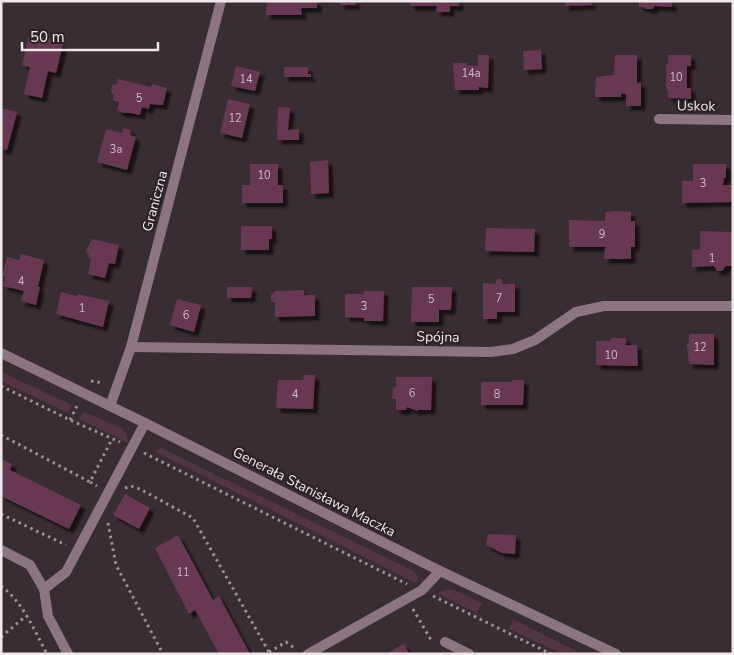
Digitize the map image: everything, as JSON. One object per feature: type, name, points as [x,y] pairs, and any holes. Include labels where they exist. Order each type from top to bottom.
[{"type":"street","name":"Graniczna","points":[[110,406],[132,347],[221,1]]},
{"type":"street","name":"Uskok","points":[[659,119],[733,120]]},
{"type":"street","name":"Spójna","points":[[132,347],[491,352],[513,349],[528,343],[576,312],[604,306],[733,306]]},
{"type":"street","name":"Generała Stanisława Maczka","points":[[1,353],[440,571],[616,654]]},
{"type":"street","points":[[44,589],[66,572],[145,423]]},
{"type":"street","points":[[1,550],[30,565],[44,589],[48,616],[68,654]]},
{"type":"street","points":[[308,654],[408,599],[422,590],[440,571]]},
{"type":"street","points":[[445,642],[469,654]]},
{"type":"path","points":[[1,386],[75,423],[133,447],[314,539],[551,654]]},
{"type":"path","points":[[1,435],[98,487]]},
{"type":"path","points":[[90,482],[112,438]]},
{"type":"path","points":[[124,488],[132,486],[140,489],[193,518],[270,654]]},
{"type":"path","points":[[1,514],[68,545]]},
{"type":"path","points":[[105,518],[108,523],[116,566],[163,654]]},
{"type":"path","points":[[1,586],[11,593],[47,654]]},
{"type":"path","points":[[408,599],[433,644]]},
{"type":"path","points":[[1,637],[26,616]]},
{"type":"shaded area","points":[[1,372],[72,405],[68,413],[1,381]]},
{"type":"shaded area","points":[[84,412],[122,428],[128,443],[79,419]]},
{"type":"shaded area","points":[[161,448],[414,571],[418,578],[416,583],[154,451]]},
{"type":"shaded area","points":[[447,589],[454,590],[482,603],[477,613],[437,593]]},
{"type":"shaded area","points":[[513,619],[582,654],[562,654],[509,629]]},
{"type":"building","points":[[267,1],[317,1],[317,8],[301,8],[302,15],[266,15]]},
{"type":"building","points":[[340,1],[355,1],[356,5],[340,5]]},
{"type":"building","points":[[410,1],[459,1],[459,6],[450,6],[450,12],[436,12],[437,6],[410,6]]},
{"type":"building","points":[[565,1],[591,1],[592,5],[565,6]]},
{"type":"building","points":[[639,1],[672,1],[672,7],[655,6],[652,9],[646,9],[639,7]]},
{"type":"building","points":[[29,36],[54,39],[53,42],[63,44],[56,73],[48,71],[42,98],[24,94],[30,67],[22,65]]},
{"type":"building","points":[[541,50],[542,69],[524,70],[523,51]]},
{"type":"building","points":[[478,55],[489,55],[488,88],[479,87],[479,90],[455,90],[453,63],[467,63],[466,65],[478,66]]},
{"type":"building","points":[[615,55],[637,55],[637,83],[641,82],[641,106],[626,106],[626,94],[621,94],[621,97],[595,97],[596,77],[614,75]]},
{"type":"building","points":[[668,55],[691,55],[691,66],[687,66],[687,88],[691,88],[691,99],[668,98],[666,64],[668,64]]},
{"type":"building","points":[[236,66],[260,72],[255,91],[231,86]]},
{"type":"building","points":[[284,67],[308,67],[308,74],[311,74],[311,77],[284,77]]},
{"type":"building","points":[[118,79],[151,87],[152,84],[167,88],[163,105],[150,104],[149,109],[142,107],[140,115],[117,110],[119,102],[113,100],[114,95],[111,92],[112,85],[117,84]]},
{"type":"building","points":[[228,99],[250,104],[242,138],[220,133]]},
{"type":"building","points":[[278,107],[290,108],[288,130],[299,129],[299,140],[277,140]]},
{"type":"building","points":[[1,108],[17,112],[7,150],[1,149]]},
{"type":"building","points":[[123,128],[131,130],[130,135],[136,137],[127,170],[97,162],[106,129],[122,133]]},
{"type":"building","points":[[328,160],[329,193],[311,194],[310,162]]},
{"type":"building","points":[[250,164],[278,164],[278,185],[283,185],[283,203],[242,203],[242,185],[250,185]]},
{"type":"building","points":[[693,164],[726,164],[726,178],[724,178],[723,185],[733,185],[733,202],[682,203],[682,181],[693,181]]},
{"type":"building","points":[[605,212],[631,212],[631,221],[635,221],[635,247],[631,247],[631,259],[604,259],[605,247],[569,247],[569,220],[605,221]]},
{"type":"building","points":[[241,226],[272,226],[272,239],[269,239],[269,250],[241,250]]},
{"type":"building","points":[[486,228],[535,229],[534,252],[485,251]]},
{"type":"building","points":[[700,231],[732,232],[732,266],[726,266],[722,271],[717,271],[714,266],[692,267],[692,250],[700,250]]},
{"type":"building","points":[[92,239],[119,245],[115,264],[109,263],[105,278],[88,274],[91,259],[88,258],[89,255],[86,251]]},
{"type":"building","points":[[21,254],[44,260],[36,305],[21,301],[24,291],[3,286],[5,277],[2,276],[7,257],[19,260]]},
{"type":"building","points":[[497,279],[501,279],[503,284],[515,284],[515,312],[497,312],[497,319],[483,319],[483,283],[495,284]]},
{"type":"building","points":[[227,287],[252,287],[251,298],[227,298]]},
{"type":"building","points":[[412,287],[452,287],[451,310],[439,310],[439,322],[411,322]]},
{"type":"building","points":[[304,290],[304,295],[315,295],[315,316],[275,317],[275,303],[271,301],[271,295],[275,291]]},
{"type":"building","points":[[364,291],[384,291],[383,321],[364,321],[364,318],[345,317],[345,294],[364,294]]},
{"type":"building","points":[[61,292],[109,301],[103,327],[56,314]]},
{"type":"building","points":[[177,299],[201,305],[194,332],[170,325]]},
{"type":"building","points":[[689,334],[714,334],[714,365],[689,364],[687,344],[689,343]]},
{"type":"building","points":[[611,338],[626,338],[626,345],[637,345],[638,366],[596,365],[596,341],[611,341]]},
{"type":"building","points":[[304,375],[315,375],[313,409],[276,408],[278,380],[303,380]]},
{"type":"building","points":[[396,377],[432,377],[431,410],[417,411],[407,407],[406,410],[396,410],[396,399],[392,399],[393,387],[396,387]]},
{"type":"building","points":[[512,380],[524,380],[523,405],[481,405],[481,382],[512,382]]},
{"type":"building","points":[[1,459],[12,464],[10,470],[81,505],[69,529],[1,496]]},
{"type":"building","points":[[125,494],[150,508],[139,529],[113,515]]},
{"type":"building","points":[[488,534],[516,535],[515,554],[502,553],[486,545]]},
{"type":"building","points":[[178,535],[213,600],[219,596],[250,654],[219,654],[195,610],[189,614],[155,548]]},
{"type":"building","points":[[404,644],[409,654],[386,654]]}]
